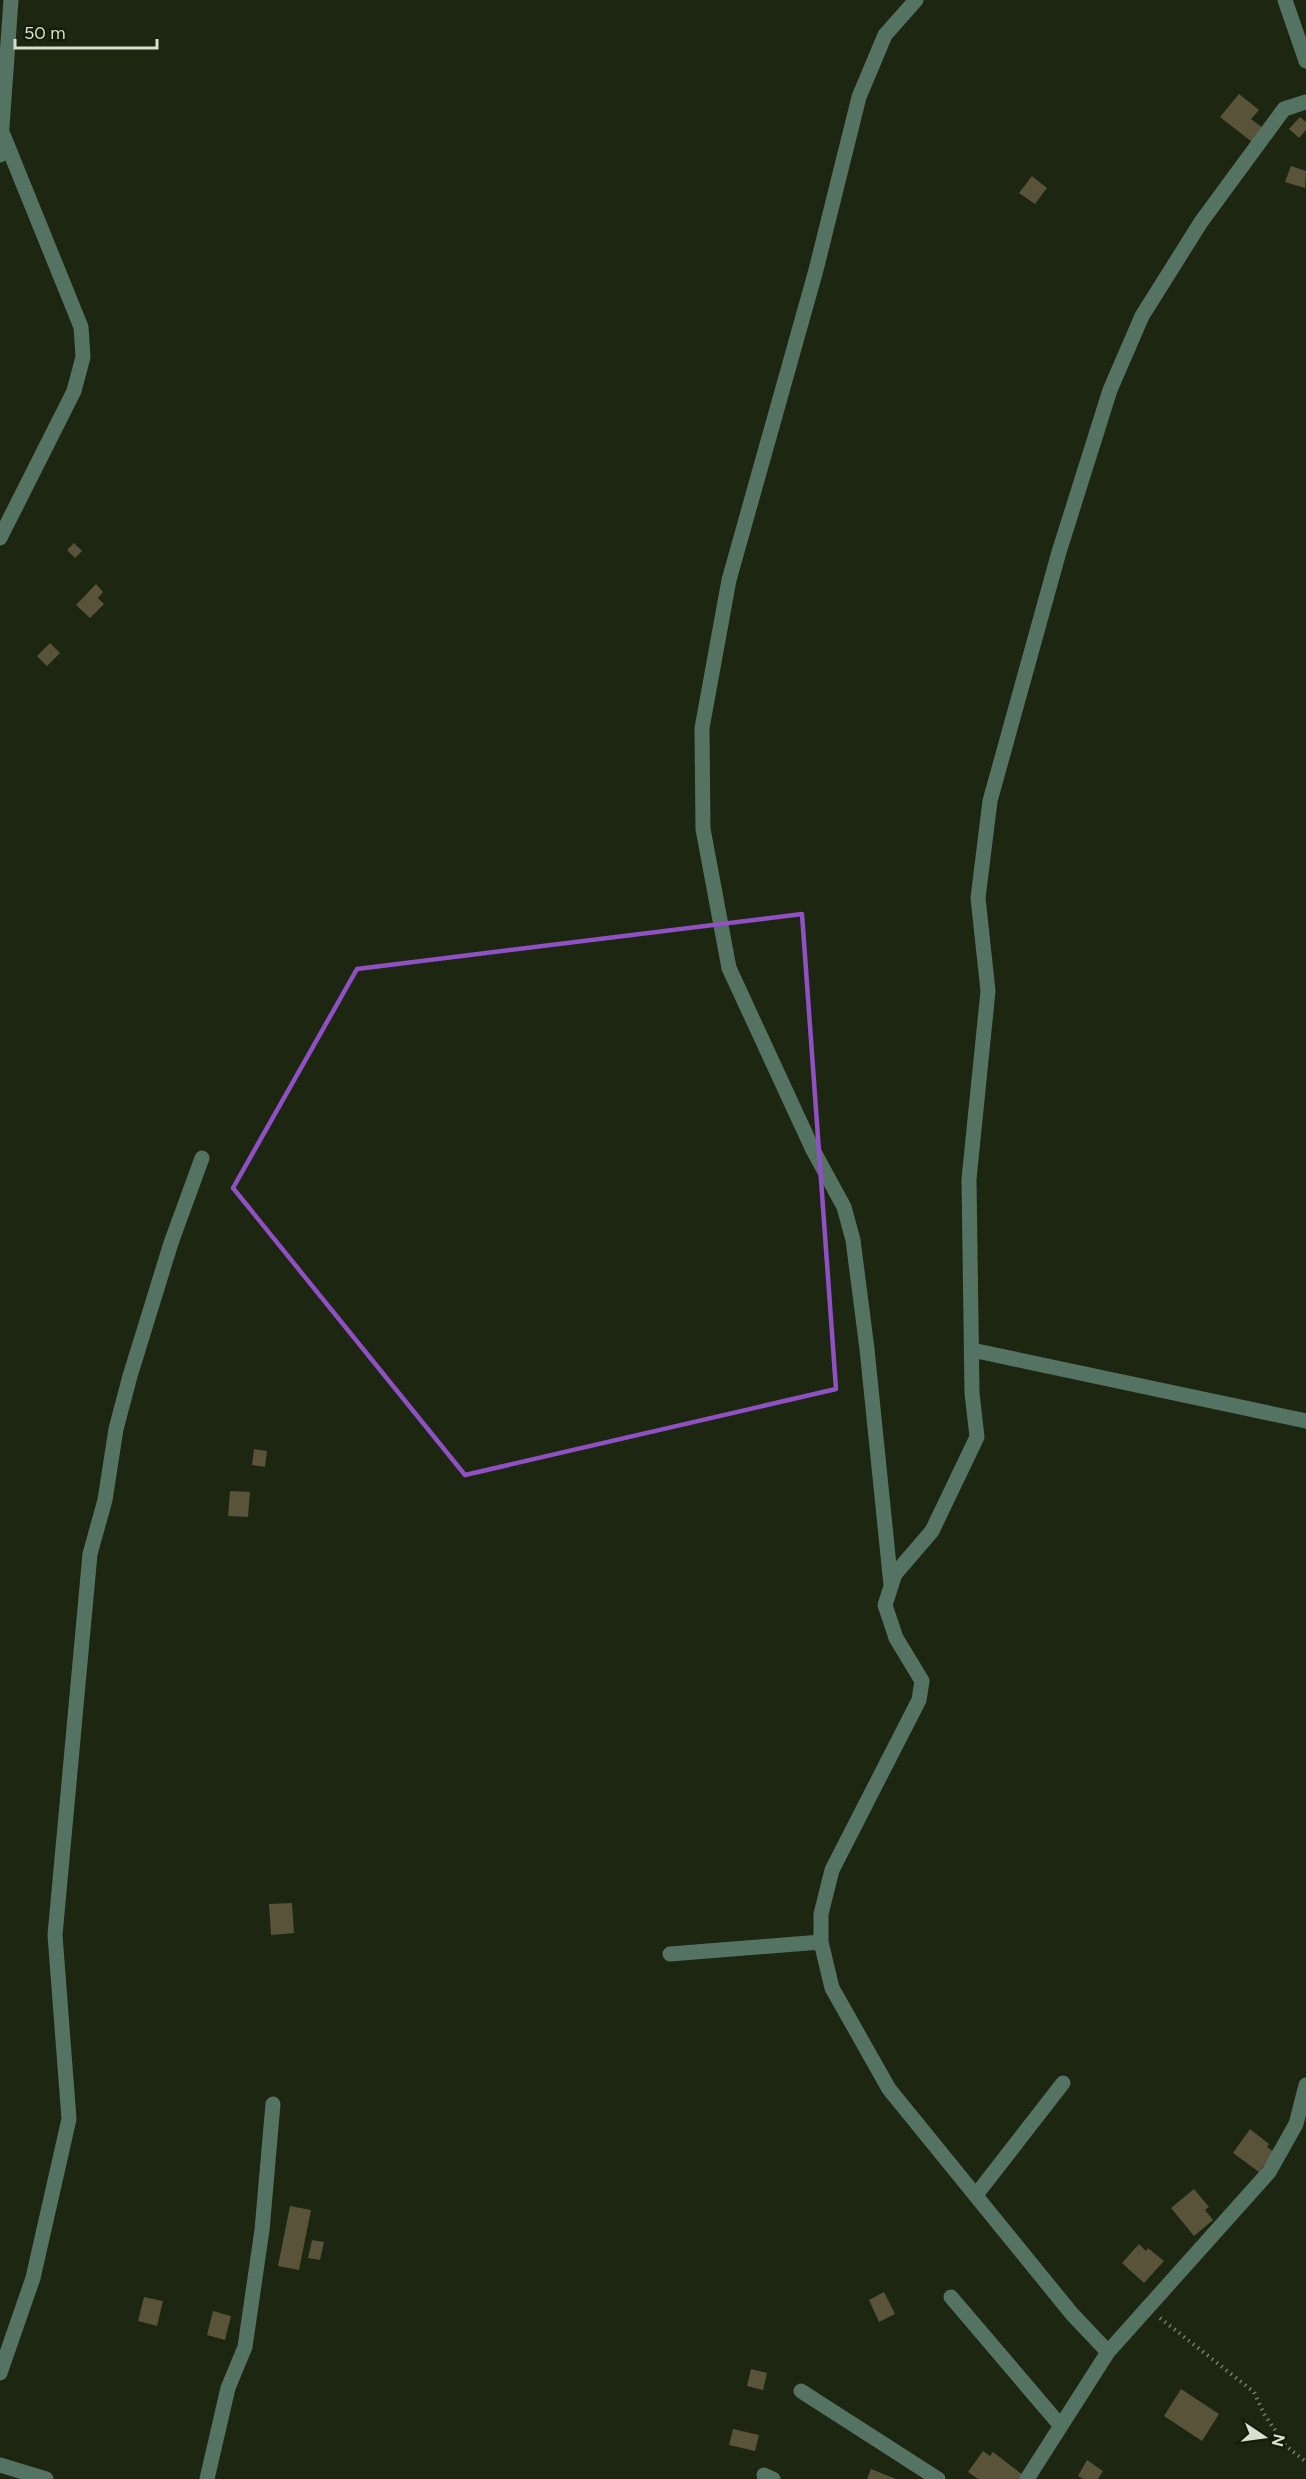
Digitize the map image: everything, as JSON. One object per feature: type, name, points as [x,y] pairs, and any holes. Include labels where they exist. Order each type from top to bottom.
[{"type":"street","points":[[0,155],[11,0]]},
{"type":"street","points":[[891,1588],[867,1349],[853,1240],[844,1207],[813,1150],[729,968],[703,829],[702,728],[729,580],[819,259],[860,97],[885,35],[916,0]]},
{"type":"street","points":[[1285,0],[1306,61]]},
{"type":"street","points":[[1108,2352],[1072,2314],[888,2089],[832,1988],[821,1942],[821,1914],[832,1870],[919,1700],[922,1681],[896,1638],[885,1605],[895,1574],[932,1531],[977,1437],[972,1350],[969,1179],[988,991],[978,898],[990,801],[1059,552],[1110,390],[1142,316],[1202,222],[1284,109],[1306,102]]},
{"type":"street","points":[[0,538],[74,391],[83,357],[81,327],[1,128]]},
{"type":"street","points":[[0,2373],[33,2278],[69,2119],[55,1935],[90,1554],[105,1500],[116,1429],[130,1376],[171,1243],[202,1158]]},
{"type":"street","points":[[972,1350],[1306,1421]]},
{"type":"street","points":[[670,1954],[821,1942]]},
{"type":"street","points":[[976,2195],[1063,2083]]},
{"type":"street","points":[[1027,2479],[1108,2352],[1269,2172],[1296,2124],[1306,2085]]},
{"type":"street","points":[[207,2479],[228,2388],[245,2347],[262,2230],[273,2103]]},
{"type":"street","points":[[951,2297],[1060,2425]]},
{"type":"street","points":[[801,2391],[938,2479]]},
{"type":"street","points":[[0,2465],[46,2479]]},
{"type":"path","points":[[1148,2308],[1254,2392],[1264,2414],[1286,2446],[1306,2462]]},
{"type":"highlighted area","points":[[802,914],[836,1389],[465,1475],[233,1188],[357,969]]},
{"type":"building","points":[[1239,94],[1259,110],[1251,119],[1263,128],[1252,142],[1220,117]]},
{"type":"building","points":[[1300,117],[1306,122],[1306,130],[1299,138],[1289,129]]},
{"type":"building","points":[[1291,166],[1306,171],[1305,188],[1285,182]]},
{"type":"building","points":[[1032,176],[1047,188],[1035,204],[1019,193]]},
{"type":"building","points":[[74,543],[82,551],[75,558],[67,550]]},
{"type":"building","points":[[96,584],[103,592],[98,598],[104,604],[90,618],[76,605]]},
{"type":"building","points":[[50,643],[60,653],[47,666],[37,656]]},
{"type":"building","points":[[254,1449],[267,1451],[265,1467],[252,1465]]},
{"type":"building","points":[[230,1491],[250,1492],[248,1517],[228,1516]]},
{"type":"building","points":[[292,1903],[294,1933],[271,1935],[269,1904]]},
{"type":"building","points":[[1250,2129],[1269,2144],[1267,2147],[1274,2152],[1259,2172],[1233,2153]]},
{"type":"building","points":[[1194,2189],[1209,2207],[1205,2210],[1213,2220],[1194,2236],[1171,2208]]},
{"type":"building","points":[[290,2206],[311,2210],[299,2270],[278,2266]]},
{"type":"building","points":[[312,2240],[324,2242],[320,2260],[308,2258]]},
{"type":"building","points":[[1139,2244],[1146,2251],[1148,2248],[1164,2261],[1144,2283],[1122,2263]]},
{"type":"building","points":[[884,2292],[895,2314],[879,2322],[869,2300]]},
{"type":"building","points":[[144,2297],[163,2301],[157,2326],[138,2321]]},
{"type":"building","points":[[213,2311],[231,2316],[225,2340],[207,2335]]},
{"type":"building","points":[[751,2369],[767,2373],[763,2390],[747,2386]]},
{"type":"building","points":[[1181,2389],[1219,2414],[1202,2441],[1164,2416]]},
{"type":"building","points":[[733,2429],[759,2435],[755,2451],[729,2445]]},
{"type":"building","points":[[983,2451],[990,2456],[993,2452],[1023,2475],[1020,2479],[978,2479],[968,2472]]},
{"type":"building","points":[[1087,2460],[1103,2471],[1098,2479],[1083,2479],[1078,2476]]},
{"type":"building","points":[[871,2469],[896,2479],[867,2479]]}]
